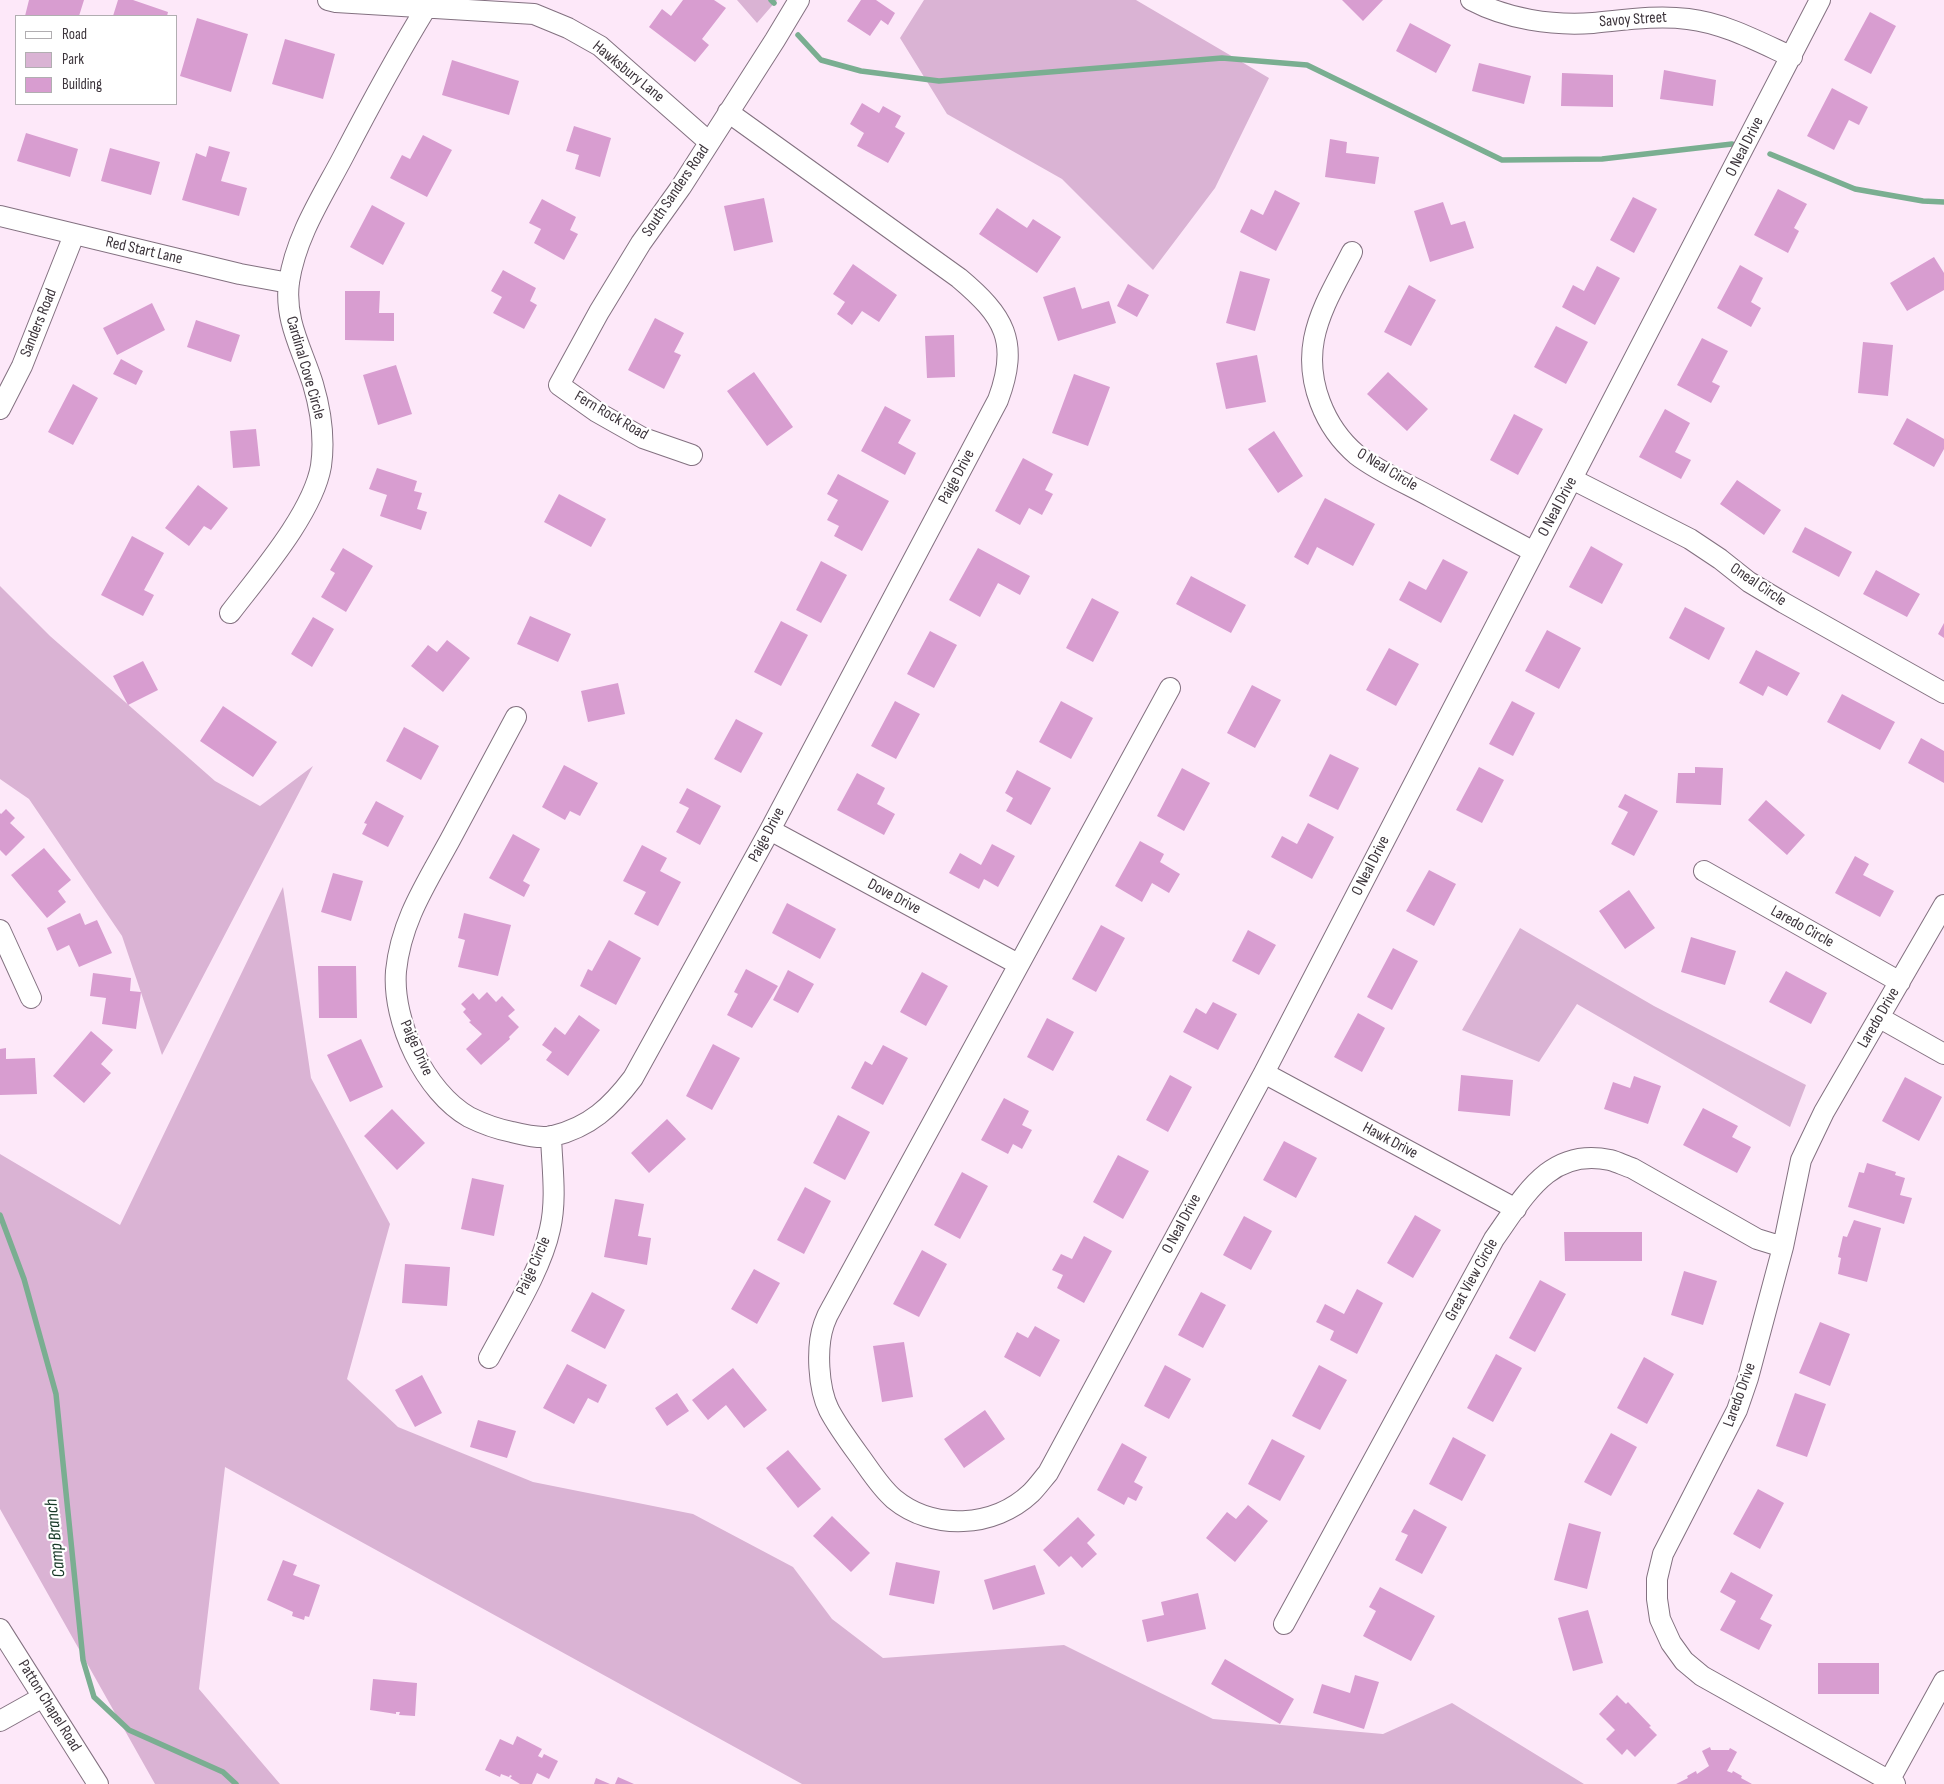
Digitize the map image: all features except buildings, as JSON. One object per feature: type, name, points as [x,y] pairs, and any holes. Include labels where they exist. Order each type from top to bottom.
[{"type":"street","name":"Hawksbury Lane","points":[[328,0],[426,8],[503,11],[536,7],[600,46],[709,142]]},
{"type":"street","name":"South Sanders Road","points":[[560,385],[599,312],[641,243],[709,142],[799,0]]},
{"type":"street","name":"Savoy Street","points":[[1471,0],[1512,16],[1545,22],[1591,23],[1633,18],[1668,17],[1698,20],[1726,28],[1792,57]]},
{"type":"street","name":"O Neal Drive","points":[[1170,688],[823,1325],[820,1362],[822,1388],[829,1409],[881,1486],[895,1499],[912,1510],[933,1518],[950,1522],[973,1521],[991,1517],[1014,1506],[1030,1494],[1048,1473],[1264,1073],[1820,0]]},
{"type":"street","name":"Cardinal Cove Circle","points":[[230,613],[282,544],[310,500],[320,467],[323,437],[319,406],[312,381],[299,350],[289,313],[289,282],[296,252],[308,221],[394,60],[426,8]]},
{"type":"street","name":"Paige Drive","points":[[516,717],[406,923],[396,973],[398,1000],[405,1031],[417,1059],[431,1082],[448,1100],[468,1116],[498,1129],[527,1136],[551,1136],[584,1125],[605,1111],[633,1078],[770,830],[998,400],[1006,378],[1008,361],[1006,338],[997,316],[983,298],[959,278],[728,112]]},
{"type":"street","name":"Red Start Lane","points":[[0,216],[240,274],[289,282]]},
{"type":"street","name":"Sanders Road","points":[[0,409],[22,366],[74,235]]},
{"type":"street","name":"O Neal Circle","points":[[1352,252],[1324,309],[1314,338],[1312,357],[1314,377],[1320,402],[1328,420],[1340,438],[1358,455],[1534,552]]},
{"type":"street","name":"Fern Rock Road","points":[[560,385],[597,412],[643,438],[692,455]]},
{"type":"street","name":"Oneal Circle","points":[[1572,479],[1690,539],[1720,559],[1749,582],[1784,604],[1944,693]]},
{"type":"street","name":"Dove Drive","points":[[770,830],[1018,964]]},
{"type":"street","name":"Laredo Circle","points":[[1704,871],[1900,982]]},
{"type":"street","name":"Laredo Drive","points":[[1892,1782],[1702,1676],[1684,1660],[1660,1619],[1657,1579],[1663,1554],[1737,1410],[1748,1378],[1783,1246],[1801,1160],[1824,1112],[1944,905]]},
{"type":"street","points":[[0,930],[31,998]]},
{"type":"street","points":[[1880,1018],[1944,1054]]},
{"type":"street","name":"Hawk Drive","points":[[1264,1073],[1516,1209]]},
{"type":"street","name":"Paige Circle","points":[[489,1358],[531,1278],[550,1230],[554,1187],[551,1136]]},
{"type":"street","name":"Great View Circle","points":[[1284,1624],[1494,1238],[1527,1191],[1550,1170],[1568,1162],[1583,1159],[1611,1160],[1632,1168],[1757,1239],[1783,1246]]},
{"type":"street","name":"Patton Chapel Road","points":[[0,1629],[98,1784]]},
{"type":"street","points":[[1892,1782],[1944,1681]]},
{"type":"street","points":[[0,1721],[43,1697]]},
{"type":"green space","points":[[737,0],[777,0],[757,23]]},
{"type":"green space","points":[[924,0],[1136,0],[1269,78],[1215,188],[1153,270],[1062,179],[947,114],[900,38]]},
{"type":"green space","points":[[0,586],[50,636],[215,781],[260,806],[313,766],[162,1055],[122,936],[29,799],[0,779]]},
{"type":"green space","points":[[283,887],[311,1078],[390,1224],[347,1379],[398,1427],[533,1482],[693,1514],[793,1567],[832,1619],[883,1658],[1064,1645],[1213,1719],[1383,1734],[1452,1703],[1584,1784],[802,1784],[225,1467],[199,1689],[280,1784],[155,1784],[0,1509],[0,1154],[120,1225]]},
{"type":"green space","points":[[1520,928],[1654,1006],[1806,1085],[1790,1127],[1577,1004],[1539,1062],[1462,1030]]},
{"type":"waterway","points":[[771,0],[774,3]]},
{"type":"waterway","points":[[798,35],[821,60],[861,71],[939,81],[1222,58],[1307,65],[1502,160],[1602,159],[1732,144]]},
{"type":"waterway","points":[[1770,154],[1855,189],[1923,201],[1944,202]]},
{"type":"waterway","name":"Camp Branch","points":[[0,1215],[24,1279],[56,1394],[83,1660],[94,1697],[129,1730],[223,1772],[236,1784]]}]
